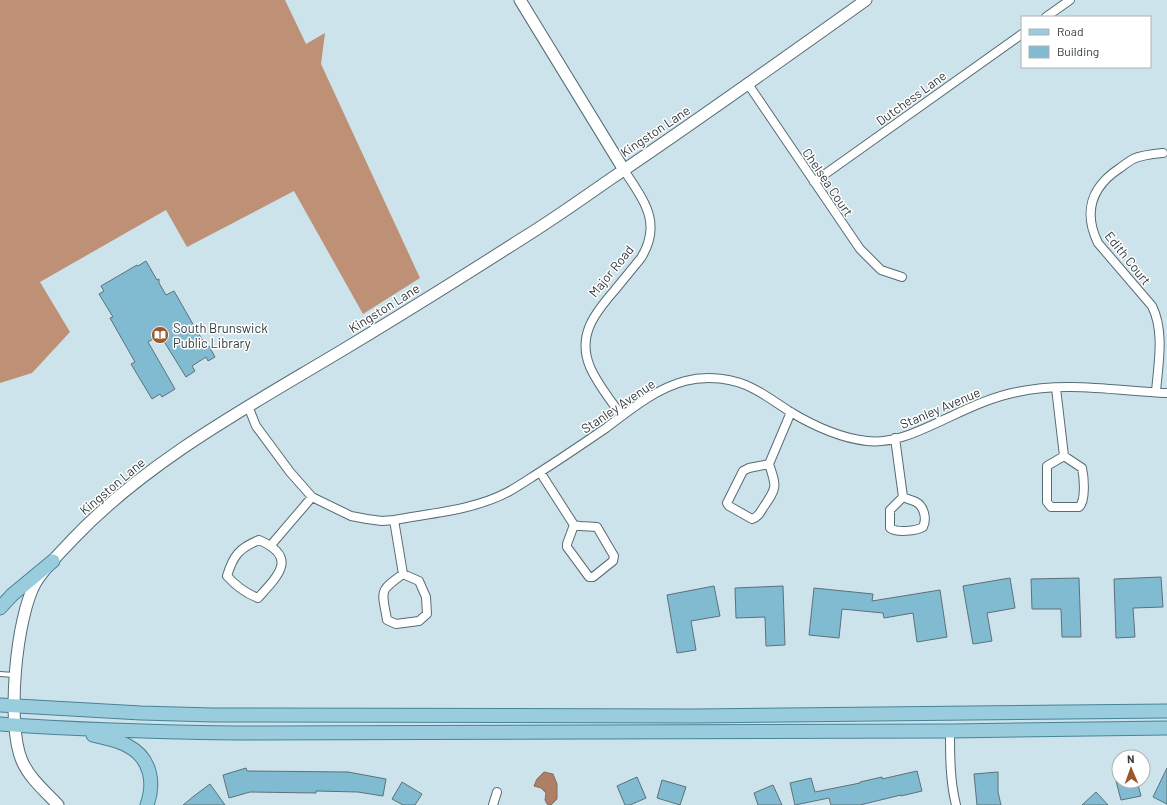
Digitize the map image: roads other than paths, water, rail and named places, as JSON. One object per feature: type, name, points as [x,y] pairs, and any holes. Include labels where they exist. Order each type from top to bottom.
[{"type":"main road","points":[[0,608],[12,595],[53,561]]},
{"type":"main road","points":[[0,705],[141,713],[213,715],[694,716],[1167,711]]},
{"type":"main road","points":[[0,724],[72,729],[236,733],[950,732],[1167,728]]},
{"type":"main road","points":[[72,729],[128,746],[142,756],[148,769],[152,785],[151,794],[147,805]]},
{"type":"street","name":"Major Road","points":[[520,0],[647,208],[650,218],[651,229],[647,249],[597,311],[591,321],[587,333],[587,356],[590,368],[622,416]]},
{"type":"street","name":"Kingston Lane","points":[[58,805],[34,781],[22,763],[17,748],[14,726],[14,706],[18,645],[28,598],[37,581],[53,561],[88,524],[124,492],[164,461],[248,406],[349,346],[526,236],[748,84],[864,0]]},
{"type":"street","points":[[1047,16],[1070,0]]},
{"type":"street","name":"Dutchess Lane","points":[[814,182],[1021,35]]},
{"type":"street","name":"Chelsea Court","points":[[748,84],[860,250],[880,270],[902,277]]},
{"type":"street","name":"Edith Court","points":[[1156,392],[1159,342],[1157,316],[1152,306],[1098,243],[1090,222],[1090,212],[1096,191],[1109,175],[1133,159],[1163,153]]},
{"type":"street","name":"Stanley Avenue","points":[[248,406],[256,426],[290,472],[312,497],[351,516],[375,520],[394,520],[463,507],[485,501],[508,492],[582,445],[640,403],[670,386],[702,378],[735,382],[753,388],[791,412],[835,434],[874,441],[895,438],[915,432],[976,405],[1016,392],[1074,387],[1167,393]]},
{"type":"street","points":[[1056,388],[1064,456],[1082,468],[1084,499],[1082,505],[1079,507],[1051,507],[1048,502],[1047,466],[1064,456]]},
{"type":"street","points":[[769,464],[749,468],[743,471],[727,503],[729,506],[752,519],[757,518],[774,493],[774,481],[769,464],[791,412]]},
{"type":"street","points":[[895,438],[903,498]]},
{"type":"street","points":[[540,472],[574,524],[580,526],[597,527],[614,556],[613,561],[593,577],[589,577],[567,546],[574,524]]},
{"type":"street","points":[[271,545],[312,497]]},
{"type":"street","points":[[903,498],[917,502],[921,506],[925,519],[924,526],[906,530],[893,530],[890,528],[890,510],[903,498]]},
{"type":"street","points":[[394,520],[403,574]]},
{"type":"street","points":[[259,540],[271,545],[280,555],[282,563],[281,570],[258,598],[248,594],[236,586],[227,576],[231,563],[237,553],[247,545],[259,540]]},
{"type":"street","points":[[403,574],[419,581],[426,597],[427,614],[419,621],[396,624],[387,620],[383,593],[386,586],[403,574]]},
{"type":"street","points":[[950,732],[950,765],[953,795],[956,805]]},
{"type":"street","points":[[492,805],[497,792]]},
{"type":"lane","points":[[0,674],[16,675]]},
{"type":"place","name":"South Brunswick Public Library","points":[[160,335]]}]
